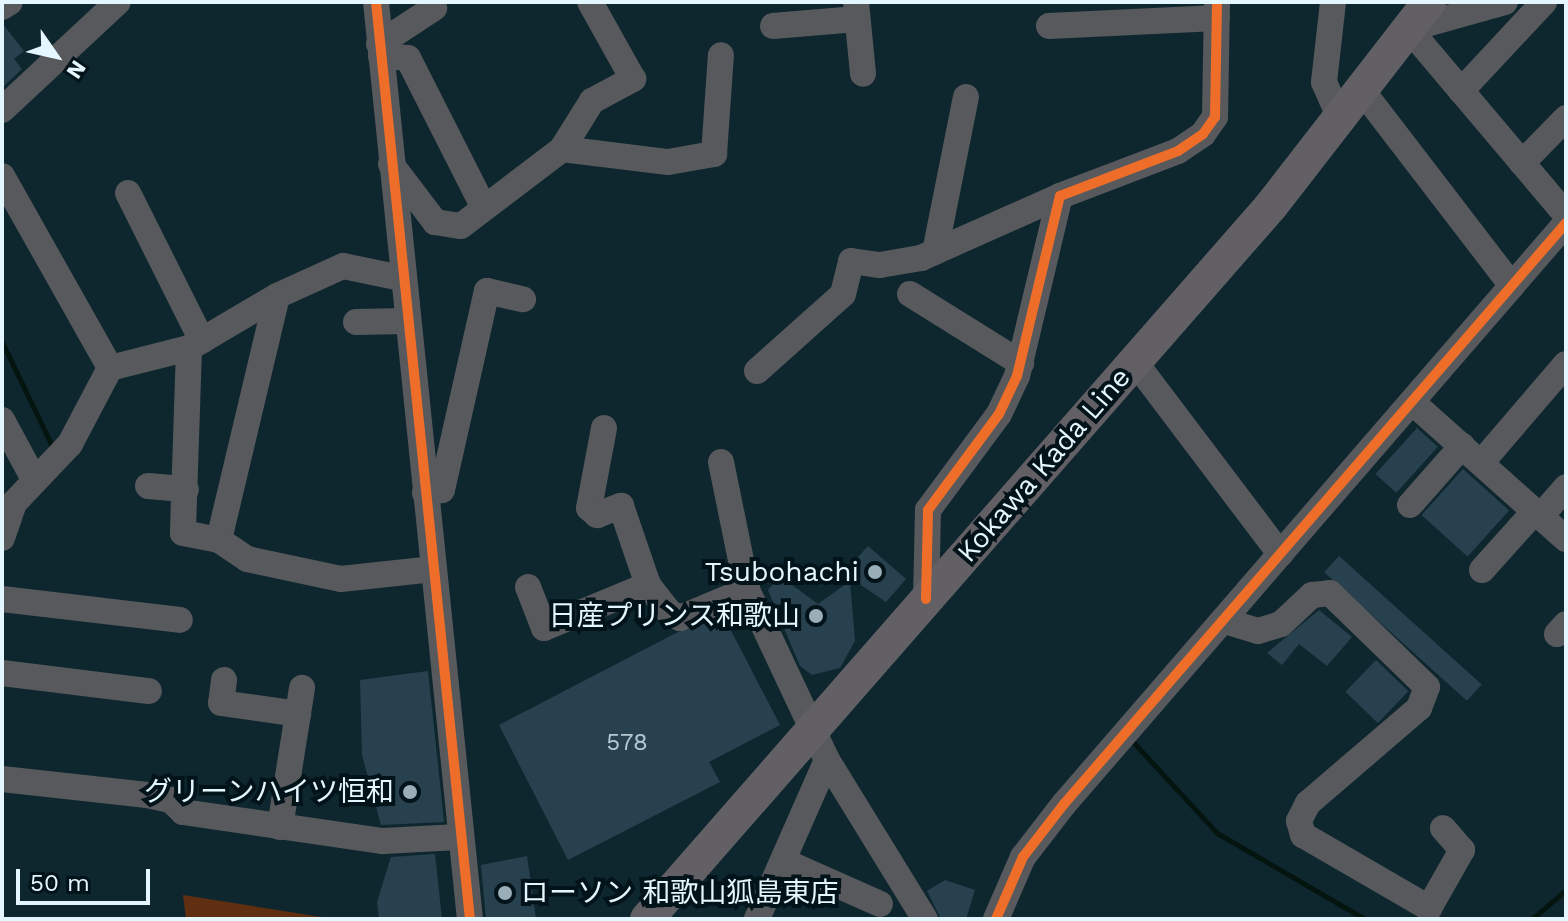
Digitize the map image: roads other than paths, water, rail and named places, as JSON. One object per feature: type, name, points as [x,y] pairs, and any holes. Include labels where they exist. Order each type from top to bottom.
[{"type":"main road","name":"Kokawa Kada Line","points":[[647,919],[819,746],[926,599],[1135,362],[1341,121],[1429,2]]},
{"type":"street","points":[[2,7],[10,2]]},
{"type":"street","points":[[2,110],[90,12],[118,2]]},
{"type":"street","points":[[376,2],[401,278],[470,919]]},
{"type":"street","points":[[391,164],[435,222],[461,226],[562,149],[592,101],[633,79],[590,2]]},
{"type":"street","points":[[1333,2],[1324,82],[1341,121]]},
{"type":"street","points":[[1505,2],[1409,29],[1566,215]]},
{"type":"street","points":[[1461,91],[1544,2]]},
{"type":"street","points":[[380,50],[434,8]]},
{"type":"street","points":[[757,371],[843,294],[851,261],[880,265],[935,252],[1060,196],[1178,151],[1203,134],[1215,117],[1217,10],[1049,26]]},
{"type":"street","points":[[773,26],[856,11],[863,74]]},
{"type":"street","points":[[380,50],[408,58],[484,208]]},
{"type":"street","points":[[562,149],[668,162],[714,154],[721,55]]},
{"type":"street","points":[[1364,93],[1512,286]]},
{"type":"street","points":[[935,252],[966,97]]},
{"type":"street","points":[[1522,163],[1566,118]]},
{"type":"street","points":[[2,176],[110,368]]},
{"type":"street","points":[[128,193],[196,344],[183,533],[219,540],[247,559],[341,579],[433,569]]},
{"type":"street","points":[[926,599],[928,510],[999,414],[1021,363],[1060,196]]},
{"type":"street","points":[[996,919],[1023,857],[1566,223]]},
{"type":"street","points":[[2,538],[7,508],[32,478],[70,444],[110,368],[196,344],[277,296],[343,266],[401,278]]},
{"type":"street","points":[[425,493],[442,490],[487,291],[523,299]]},
{"type":"street","points":[[910,294],[1021,363]]},
{"type":"street","points":[[219,540],[277,296]]},
{"type":"street","points":[[356,322],[406,321]]},
{"type":"street","points":[[1135,362],[1280,554]]},
{"type":"street","points":[[1410,505],[1471,454],[1566,364]]},
{"type":"street","points":[[1412,402],[1566,539]]},
{"type":"street","points":[[2,420],[32,478]]},
{"type":"street","points":[[604,428],[589,508],[597,515],[621,506],[648,585],[680,618],[747,590]]},
{"type":"street","points":[[721,462],[747,590],[819,746],[925,919]]},
{"type":"street","points":[[148,486],[186,489]]},
{"type":"street","points":[[1482,570],[1566,487]]},
{"type":"street","points":[[528,587],[544,628],[648,585]]},
{"type":"street","points":[[1225,621],[1258,631],[1281,624],[1312,595],[1330,593],[1422,676],[1427,687],[1419,708],[1308,803],[1299,821],[1303,835],[1439,913],[1462,850],[1443,828]]},
{"type":"street","points":[[2,599],[180,620]]},
{"type":"street","points":[[2,673],[149,691]]},
{"type":"street","points":[[224,680],[221,703],[300,701],[280,827]]},
{"type":"street","points":[[757,919],[783,861],[819,746]]},
{"type":"street","points":[[2,779],[147,795],[171,800],[183,812],[383,841],[459,837]]},
{"type":"street","points":[[783,861],[880,904]]},
{"type":"waterway","points":[[2,342],[54,450]]},
{"type":"waterway","points":[[1134,743],[1217,833],[1365,919]]},
{"type":"waterway","points":[[1532,919],[1566,890]]},
{"type":"place","name":"Tsubohachi","points":[[875,572]]},
{"type":"place","name":"日産プリンス和歌山","points":[[816,616]]},
{"type":"place","name":"グリーンハイツ恒和","points":[[410,792]]},
{"type":"place","name":"ローソン 和歌山狐島東店","points":[[505,893]]}]
